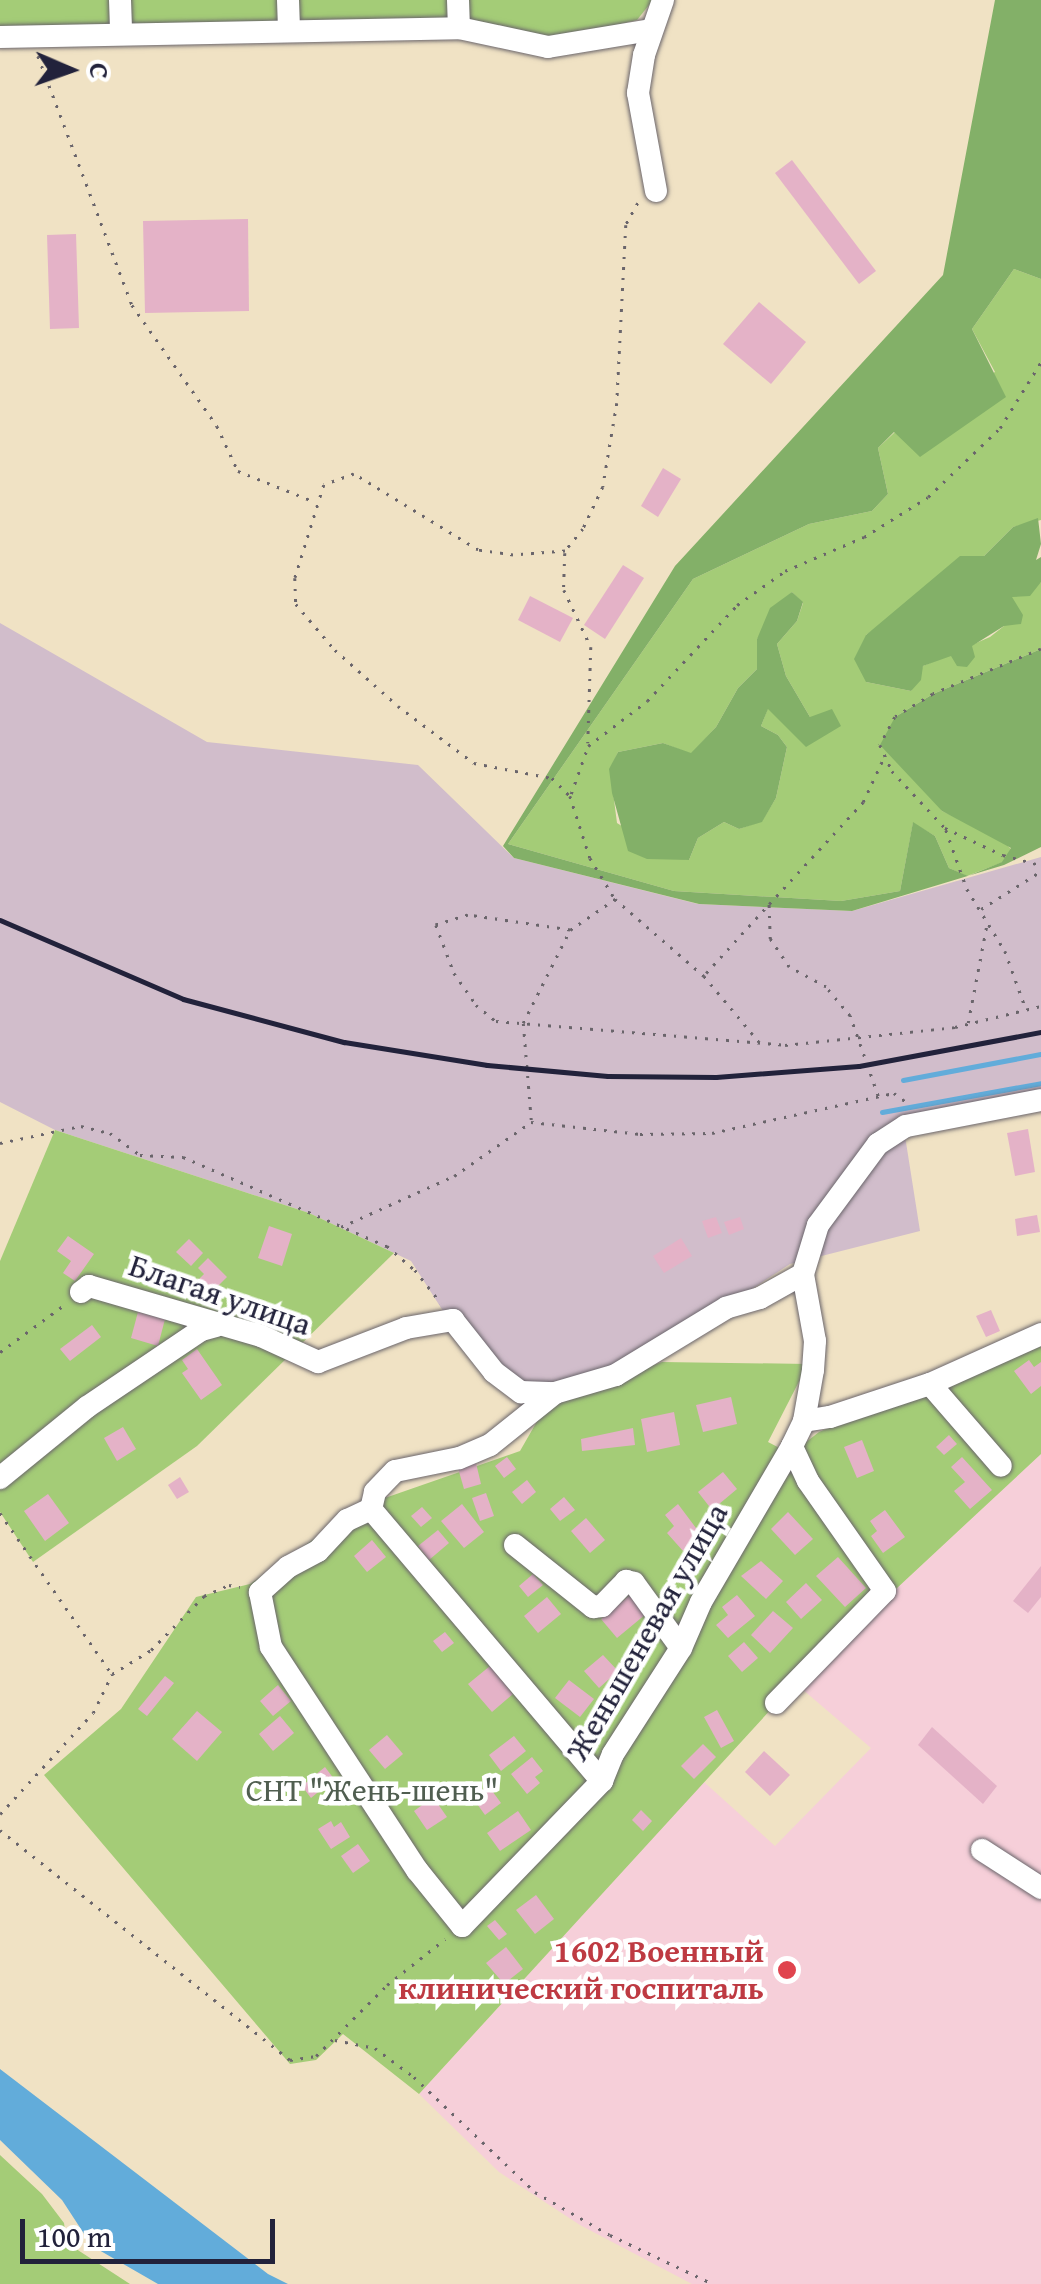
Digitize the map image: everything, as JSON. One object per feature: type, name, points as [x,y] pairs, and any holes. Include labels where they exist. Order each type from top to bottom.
[{"type":"street","points":[[120,0],[122,34]]},
{"type":"street","points":[[288,0],[289,31]]},
{"type":"street","points":[[458,0],[459,28]]},
{"type":"street","points":[[656,191],[638,93],[651,30],[663,0]]},
{"type":"street","points":[[0,36],[459,28],[548,48],[651,30]]},
{"type":"street","points":[[454,1320],[494,1372],[521,1392],[555,1393],[616,1375],[726,1308],[760,1298],[803,1274],[818,1225],[878,1144],[906,1126],[1041,1100]]},
{"type":"street","name":"Женьшеневая улица","points":[[462,1926],[602,1781],[613,1754],[681,1648],[701,1602],[792,1446],[804,1421],[816,1341],[803,1274]]},
{"type":"street","name":"Благая улица","points":[[81,1292],[90,1286],[216,1326],[262,1336],[318,1362],[406,1328],[454,1320]]},
{"type":"street","points":[[0,1478],[87,1408],[201,1330],[216,1326]]},
{"type":"street","points":[[804,1421],[830,1417],[930,1384],[1041,1334]]},
{"type":"street","points":[[930,1384],[1001,1466]]},
{"type":"street","points":[[372,1509],[375,1492],[395,1471],[459,1458],[490,1445],[555,1393]]},
{"type":"street","points":[[776,1703],[884,1591],[808,1481],[792,1446]]},
{"type":"street","points":[[372,1509],[347,1520],[318,1551],[288,1567],[260,1592],[271,1648],[417,1870],[462,1926]]},
{"type":"street","points":[[372,1509],[602,1781]]},
{"type":"street","points":[[515,1545],[593,1607],[602,1606],[626,1581],[634,1583],[681,1648]]},
{"type":"street","points":[[982,1850],[1041,1888]]},
{"type":"path","points":[[30,36],[132,306],[218,426],[238,470],[318,503]]},
{"type":"path","points":[[570,796],[588,746],[591,647],[564,590],[565,551],[582,529],[603,487],[616,403],[626,225],[634,206],[656,191]]},
{"type":"path","points":[[588,746],[646,701],[737,604],[785,571],[864,537],[928,497],[1000,428],[1041,362]]},
{"type":"path","points":[[565,551],[513,556],[478,550],[354,474],[324,485],[295,578],[296,604],[335,650],[398,706],[474,763],[552,778],[570,796],[590,858],[615,899],[704,976],[760,1043]]},
{"type":"path","points":[[1041,649],[933,694],[895,717],[880,745],[892,771],[945,828],[1041,868]]},
{"type":"path","points":[[704,976],[863,802],[885,756]]},
{"type":"path","points":[[945,828],[967,890],[1005,950],[1026,1011]]},
{"type":"path","points":[[980,910],[1041,868]]},
{"type":"path","points":[[531,1122],[523,1023],[570,930],[615,899]]},
{"type":"path","points":[[769,904],[770,939],[790,968],[826,987],[850,1016],[878,1096]]},
{"type":"path","points":[[570,930],[468,915],[436,926],[454,973],[476,1006],[496,1020],[785,1046],[968,1025],[1041,1006]]},
{"type":"path","points":[[968,1025],[987,921]]},
{"type":"path","points":[[341,1228],[454,1176],[531,1122],[640,1134],[712,1133],[894,1094],[934,1119]]},
{"type":"path","points":[[0,1144],[81,1126],[110,1133],[140,1155],[183,1158],[387,1246],[415,1270],[454,1320]]},
{"type":"path","points":[[0,1352],[81,1292]]},
{"type":"path","points":[[0,1513],[112,1674]]},
{"type":"path","points":[[0,1814],[93,1713],[112,1674],[151,1650],[181,1615],[204,1596],[230,1585],[260,1592]]},
{"type":"path","points":[[0,1830],[290,2060],[316,2056],[387,1985],[462,1926]]},
{"type":"path","points":[[333,2040],[375,2048],[535,2192],[610,2235],[713,2284]]},
{"type":"shaded area","points":[[0,623],[207,742],[418,765],[514,858],[698,904],[852,911],[1041,857],[1041,1103],[905,1136],[920,1231],[790,1264],[657,1351],[548,1399],[461,1339],[411,1261],[309,1213],[55,1130],[0,1102]]},
{"type":"shaded area","name":"1602 Военный клинический госпиталь","points":[[1041,1454],[1041,2284],[692,2284],[580,2225],[499,2172],[419,2094],[704,1782],[775,1846],[871,1748],[795,1683]]},
{"type":"green space","points":[[0,0],[653,0],[637,20],[555,40],[0,31]]},
{"type":"green space","points":[[995,0],[1041,0],[1041,279],[1014,269],[972,329],[1006,397],[920,457],[894,432],[878,448],[888,494],[872,511],[809,524],[693,579],[508,844],[674,891],[841,901],[900,891],[913,822],[935,836],[949,868],[968,876],[852,911],[699,904],[514,858],[503,846],[675,566],[943,275]]},
{"type":"green space","points":[[1014,269],[1041,279],[1041,520],[1013,527],[984,556],[919,591],[899,612],[866,635],[866,682],[911,691],[923,666],[990,637],[1004,626],[1012,596],[1041,582],[1041,649],[933,694],[895,717],[942,811],[1001,839],[1011,849],[1003,862],[967,876],[949,868],[935,836],[913,823],[900,891],[841,901],[674,891],[508,844],[693,579],[809,524],[872,511],[888,494],[878,448],[895,432],[995,372],[972,329]],"holes":[[[792,592],[803,603],[797,621],[777,644],[786,676],[810,717],[783,722],[768,708],[761,726],[778,735],[787,747],[776,798],[762,821],[739,829],[724,822],[698,838],[689,860],[669,856],[617,823],[610,769],[618,752],[663,743],[691,754],[716,727],[738,688],[757,669],[757,639]]]},
{"type":"green space","points":[[1038,518],[1041,544],[1036,560],[1041,557],[1041,582],[1030,596],[1012,597],[1023,615],[1021,624],[1004,626],[972,646],[975,657],[967,667],[957,666],[951,656],[923,666],[921,680],[911,691],[866,682],[854,659],[866,635],[960,556],[984,556],[1013,527]]},
{"type":"green space","points":[[792,592],[803,602],[797,621],[777,644],[786,676],[810,717],[832,709],[841,726],[806,747],[768,709],[761,726],[778,735],[787,747],[776,798],[762,822],[739,829],[724,822],[698,838],[689,860],[647,859],[628,851],[609,769],[618,752],[663,743],[691,753],[716,727],[738,688],[757,669],[757,639],[770,608]]},
{"type":"green space","points":[[1041,649],[1041,847],[969,876],[1002,862],[1011,848],[942,811],[880,745],[895,717],[933,694]]},
{"type":"green space","points":[[55,1130],[309,1213],[394,1253],[197,1446],[33,1562],[0,1512],[0,1261]]},
{"type":"green space","name":"СНТ \"Жень-шень\"","points":[[1041,1340],[1041,1454],[795,1683],[419,2094],[343,2034],[316,2060],[290,2064],[44,1775],[121,1709],[196,1597],[250,1584],[359,1507],[520,1451],[547,1404],[662,1362],[808,1364],[768,1442],[791,1454],[819,1432]]},
{"type":"green space","points":[[0,2155],[42,2194],[64,2223],[67,2243],[130,2284],[0,2284]]},
{"type":"water","points":[[0,2069],[268,2274],[288,2284],[158,2284],[92,2246],[62,2200],[0,2140]]},
{"type":"building","points":[[792,160],[876,271],[859,284],[775,173]]},
{"type":"building","points":[[248,219],[249,311],[145,313],[143,221]]},
{"type":"building","points":[[76,234],[79,328],[50,329],[47,235]]},
{"type":"building","points":[[759,302],[806,342],[771,384],[723,344]]},
{"type":"building","points":[[663,468],[681,479],[658,517],[641,506]]},
{"type":"building","points":[[623,565],[644,578],[605,639],[584,625]]},
{"type":"building","points":[[530,596],[573,618],[560,642],[518,620]]},
{"type":"building","points":[[1028,1129],[1035,1172],[1015,1176],[1007,1133]]},
{"type":"building","points":[[1037,1215],[1040,1232],[1017,1236],[1015,1219]]},
{"type":"building","points":[[716,1217],[722,1233],[708,1238],[702,1221]]},
{"type":"building","points":[[740,1217],[744,1229],[729,1235],[724,1222]]},
{"type":"building","points":[[269,1226],[292,1234],[282,1266],[258,1258]]},
{"type":"building","points":[[68,1236],[94,1254],[75,1281],[63,1273],[71,1261],[57,1251]]},
{"type":"building","points":[[681,1238],[692,1256],[664,1273],[653,1256]]},
{"type":"building","points":[[189,1239],[203,1253],[191,1266],[176,1252]]},
{"type":"building","points":[[208,1258],[227,1277],[204,1300],[191,1287],[204,1274],[198,1268]]},
{"type":"building","points":[[991,1310],[1000,1331],[986,1337],[976,1316]]},
{"type":"building","points":[[138,1312],[165,1319],[158,1346],[131,1338]]},
{"type":"building","points":[[92,1325],[101,1337],[70,1361],[60,1349]]},
{"type":"building","points":[[197,1349],[222,1385],[201,1400],[182,1373],[188,1369],[182,1360]]},
{"type":"building","points":[[1029,1360],[1034,1367],[1041,1362],[1041,1386],[1031,1394],[1014,1371]]},
{"type":"building","points":[[731,1397],[737,1424],[703,1432],[696,1405]]},
{"type":"building","points":[[674,1412],[680,1445],[647,1452],[641,1419]]},
{"type":"building","points":[[123,1427],[136,1449],[117,1461],[104,1438]]},
{"type":"building","points":[[633,1428],[635,1445],[582,1451],[581,1439]]},
{"type":"building","points":[[949,1435],[957,1444],[944,1455],[936,1447]]},
{"type":"building","points":[[862,1440],[874,1471],[857,1478],[844,1447]]},
{"type":"building","points":[[507,1457],[516,1469],[504,1478],[495,1466]]},
{"type":"building","points":[[962,1457],[992,1490],[970,1509],[954,1491],[965,1482],[951,1467]]},
{"type":"building","points":[[476,1463],[481,1484],[464,1489],[458,1468]]},
{"type":"building","points":[[723,1472],[737,1489],[712,1510],[698,1492]]},
{"type":"building","points":[[180,1477],[189,1492],[177,1499],[168,1485]]},
{"type":"building","points":[[527,1480],[536,1492],[522,1504],[512,1492]]},
{"type":"building","points":[[486,1493],[494,1516],[480,1521],[472,1498]]},
{"type":"building","points":[[48,1494],[69,1523],[45,1541],[24,1511]]},
{"type":"building","points":[[564,1497],[575,1510],[560,1521],[550,1509]]},
{"type":"building","points":[[462,1504],[484,1532],[464,1548],[441,1521]]},
{"type":"building","points":[[678,1504],[702,1536],[683,1551],[667,1533],[674,1526],[665,1515]]},
{"type":"building","points":[[422,1507],[432,1518],[421,1527],[411,1516]]},
{"type":"building","points":[[885,1510],[905,1537],[883,1553],[871,1536],[877,1531],[870,1521]]},
{"type":"building","points":[[788,1512],[813,1539],[795,1555],[771,1529]]},
{"type":"building","points":[[586,1518],[605,1540],[590,1553],[571,1531]]},
{"type":"building","points":[[438,1530],[449,1543],[429,1560],[418,1546]]},
{"type":"building","points":[[372,1540],[386,1557],[367,1572],[354,1556]]},
{"type":"building","points":[[838,1557],[866,1588],[845,1607],[816,1576]]},
{"type":"building","points":[[761,1561],[783,1581],[766,1599],[741,1576]]},
{"type":"building","points":[[1041,1566],[1041,1597],[1028,1613],[1013,1601]]},
{"type":"building","points":[[533,1574],[543,1585],[528,1597],[519,1586]]},
{"type":"building","points":[[806,1583],[822,1600],[801,1619],[786,1602]]},
{"type":"building","points":[[630,1595],[646,1614],[617,1638],[601,1619]]},
{"type":"building","points":[[737,1595],[755,1616],[728,1638],[716,1625],[728,1615],[722,1607]]},
{"type":"building","points":[[547,1597],[561,1614],[538,1633],[524,1616]]},
{"type":"building","points":[[773,1611],[793,1628],[770,1653],[751,1635]]},
{"type":"building","points":[[445,1632],[454,1643],[442,1652],[433,1641]]},
{"type":"building","points":[[744,1642],[758,1658],[742,1672],[728,1656]]},
{"type":"building","points":[[603,1655],[618,1671],[599,1688],[584,1671]]},
{"type":"building","points":[[490,1666],[513,1694],[492,1712],[468,1684]]},
{"type":"building","points":[[165,1676],[174,1683],[147,1716],[138,1709]]},
{"type":"building","points":[[569,1680],[594,1699],[580,1717],[555,1698]]},
{"type":"building","points":[[278,1685],[291,1701],[273,1716],[260,1701]]},
{"type":"building","points":[[717,1710],[734,1741],[721,1748],[704,1717]]},
{"type":"building","points":[[197,1711],[222,1732],[197,1761],[172,1739]]},
{"type":"building","points":[[280,1716],[294,1733],[273,1751],[259,1734]]},
{"type":"building","points":[[932,1727],[997,1786],[983,1804],[918,1745]]},
{"type":"building","points":[[387,1735],[403,1754],[385,1769],[369,1750]]},
{"type":"building","points":[[514,1736],[526,1751],[501,1771],[489,1755]]},
{"type":"building","points":[[703,1744],[716,1757],[694,1779],[681,1766]]},
{"type":"building","points":[[764,1751],[790,1775],[770,1796],[745,1772]]},
{"type":"building","points":[[532,1757],[543,1771],[535,1777],[540,1783],[527,1794],[511,1774]]},
{"type":"building","points":[[325,1767],[334,1779],[311,1798],[302,1786]]},
{"type":"building","points":[[341,1784],[351,1795],[339,1806],[329,1794]]},
{"type":"building","points":[[490,1788],[501,1803],[485,1815],[475,1801]]},
{"type":"building","points":[[433,1797],[447,1817],[427,1830],[414,1811]]},
{"type":"building","points":[[641,1810],[652,1821],[643,1831],[632,1820]]},
{"type":"building","points":[[518,1811],[531,1830],[500,1851],[487,1833]]},
{"type":"building","points":[[331,1821],[334,1827],[341,1822],[350,1837],[331,1849],[318,1829]]},
{"type":"building","points":[[358,1844],[370,1861],[353,1873],[341,1856]]},
{"type":"building","points":[[536,1895],[554,1919],[535,1934],[516,1910]]},
{"type":"building","points":[[495,1920],[507,1934],[499,1940],[487,1926]]},
{"type":"building","points":[[506,1947],[523,1969],[504,1984],[486,1963]]},
{"type":"waterway","points":[[903,1080],[1041,1054]]},
{"type":"waterway","points":[[882,1112],[1041,1083]]},
{"type":"railway","points":[[0,920],[183,999],[344,1042],[487,1065],[608,1076],[716,1077],[859,1066],[1041,1032]]},
{"type":"place","name":"1602 Военный клинический госпиталь","points":[[787,1970]]}]
